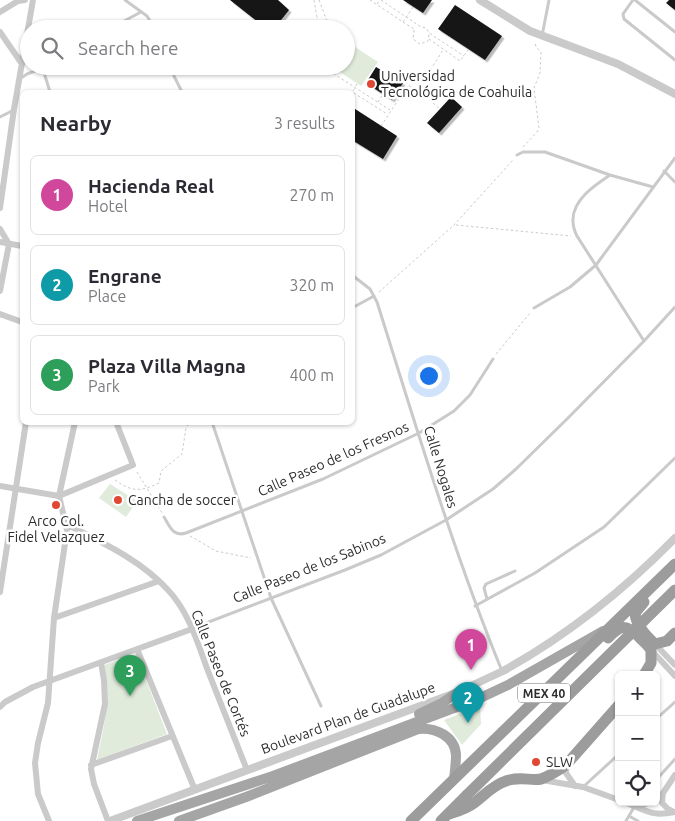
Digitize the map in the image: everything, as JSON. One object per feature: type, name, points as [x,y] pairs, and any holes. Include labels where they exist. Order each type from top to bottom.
[{"type":"highway","name":"MEX 40","points":[[411,821],[675,564]]},
{"type":"highway","points":[[646,671],[651,663],[653,647],[636,622],[635,613],[639,606],[675,571]]},
{"type":"highway","name":"MEX 40","points":[[445,817],[675,590]]},
{"type":"highway","points":[[544,692],[555,688],[566,680],[613,632],[622,627],[631,628],[653,647]]},
{"type":"highway","points":[[653,647],[667,641],[675,634]]},
{"type":"highway","points":[[445,817],[468,807],[495,785],[514,778],[540,779],[566,766],[615,710]]},
{"type":"main road","name":"Boulevard Plan de Guadalupe","points":[[137,821],[272,776],[478,699],[508,685],[606,630]]},
{"type":"main road","points":[[246,797],[272,776],[301,759],[430,710],[458,692]]},
{"type":"main road","points":[[179,821],[246,797],[418,729],[434,730],[444,735],[452,743],[456,754],[454,779]]},
{"type":"street","points":[[0,12],[14,3],[25,0]]},
{"type":"street","points":[[30,20],[33,0]]},
{"type":"street","points":[[480,0],[518,25],[618,64],[648,78],[675,94]]},
{"type":"street","points":[[0,32],[20,61]]},
{"type":"street","points":[[0,208],[21,75]]},
{"type":"street","points":[[0,228],[9,244],[0,291]]},
{"type":"street","points":[[0,242],[20,246]]},
{"type":"street","points":[[0,314],[20,321]]},
{"type":"street","points":[[0,592],[26,425]]},
{"type":"street","points":[[49,821],[38,794],[35,764],[48,703],[54,618],[66,540],[66,524],[59,496],[74,425]]},
{"type":"street","points":[[0,486],[59,496],[132,465],[117,425]]},
{"type":"street","name":"Calle Paseo de Cortés","points":[[66,524],[111,548],[159,581],[178,603],[192,629],[247,770]]},
{"type":"street","name":"Boulevard Plan de Guadalupe","points":[[109,821],[458,692],[502,671],[534,652],[603,604],[643,570],[675,538]]},
{"type":"street","points":[[54,618],[159,581]]},
{"type":"street","name":"Calle Paseo de los Sabinos","points":[[0,707],[18,694],[33,687],[192,629]]},
{"type":"street","points":[[653,647],[675,665]]},
{"type":"street","points":[[653,647],[675,676]]},
{"type":"street","points":[[137,649],[195,790]]},
{"type":"street","points":[[101,663],[105,704],[91,764],[94,784],[109,821]]},
{"type":"street","points":[[91,764],[172,736]]},
{"type":"street","points":[[566,766],[566,773],[579,787]]},
{"type":"street","points":[[675,775],[662,798],[664,806],[675,812]]},
{"type":"street","points":[[540,779],[579,787],[615,799]]},
{"type":"street","points":[[660,796],[664,793]]},
{"type":"street","points":[[638,806],[651,814],[662,815],[675,812]]},
{"type":"lane","points":[[125,0],[149,20]]},
{"type":"lane","points":[[540,35],[549,0]]},
{"type":"lane","points":[[675,32],[634,0],[624,12],[624,19],[675,60]]},
{"type":"lane","points":[[126,20],[141,12]]},
{"type":"lane","points":[[20,79],[26,75]]},
{"type":"lane","points":[[44,75],[49,90]]},
{"type":"lane","points":[[174,75],[181,90]]},
{"type":"lane","points":[[0,117],[14,109]]},
{"type":"lane","points":[[517,155],[524,152],[545,152],[610,175],[653,187]]},
{"type":"lane","points":[[534,308],[570,287],[596,265],[675,158]]},
{"type":"lane","points":[[664,172],[675,182]]},
{"type":"lane","points":[[610,175],[592,187],[574,211],[572,221],[577,236],[644,341]]},
{"type":"lane","name":"Calle Nogales","points":[[355,277],[364,284],[374,296],[446,520],[476,606],[502,671]]},
{"type":"lane","points":[[355,306],[374,296]]},
{"type":"lane","name":"Calle Paseo de los Sabinos","points":[[192,629],[381,555],[446,520],[493,489],[516,469],[644,341],[675,306]]},
{"type":"lane","name":"Calle Paseo de los Fresnos","points":[[185,534],[323,479],[419,433],[454,411],[470,395],[493,359]]},
{"type":"lane","points":[[213,425],[271,598],[321,706]]},
{"type":"lane","points":[[476,606],[535,573],[604,528],[675,458]]},
{"type":"lane","points":[[164,517],[173,532],[185,534]]},
{"type":"lane","points":[[487,599],[484,588],[486,584],[515,571]]},
{"type":"lane","points":[[659,716],[675,702]]},
{"type":"lane","points":[[579,787],[615,757]]},
{"type":"lane","points":[[660,776],[675,759]]},
{"type":"lane","points":[[626,821],[635,806]]},
{"type":"lane","points":[[629,816],[638,821]]},
{"type":"path","points":[[314,0],[318,20]]},
{"type":"path","points":[[319,0],[327,20]]},
{"type":"path","points":[[370,0],[414,30]]},
{"type":"path","points":[[377,4],[380,0],[426,28],[429,33],[464,56]]},
{"type":"path","points":[[403,22],[413,7]]},
{"type":"path","points":[[414,30],[421,26]]},
{"type":"path","points":[[414,30],[413,38],[417,43],[422,44],[428,39],[429,33]]},
{"type":"path","points":[[374,296],[454,225],[538,130],[534,88],[542,61],[541,52],[534,44],[540,35]]},
{"type":"path","points":[[428,39],[460,61],[468,50]]},
{"type":"path","points":[[417,91],[443,49]]},
{"type":"path","points":[[336,75],[391,110]]},
{"type":"path","points":[[355,88],[357,84]]},
{"type":"path","points":[[381,126],[408,85],[440,109]]},
{"type":"path","points":[[355,94],[388,114]]},
{"type":"path","points":[[378,102],[383,94]]},
{"type":"path","points":[[454,225],[577,236]]},
{"type":"path","points":[[493,359],[534,308]]},
{"type":"path","points":[[108,475],[129,488],[148,489],[159,483],[161,471],[182,454],[185,434],[189,425]]},
{"type":"path","points":[[132,465],[164,517]]},
{"type":"path","points":[[185,534],[216,551],[248,559],[257,557]]},
{"type":"green space","points":[[355,47],[378,62],[361,86],[344,75],[355,75]]},
{"type":"green space","name":"Cancha de soccer","points":[[110,484],[137,501],[126,517],[99,498]]},
{"type":"green space","points":[[136,654],[167,734],[97,760],[107,702],[104,665]]},
{"type":"green space","points":[[480,706],[481,724],[462,745],[444,720]]},
{"type":"building","points":[[230,0],[278,0],[289,10],[281,20],[256,20]]},
{"type":"building","points":[[403,0],[432,0],[423,13]]},
{"type":"building","points":[[669,0],[675,0],[675,10],[666,3]]},
{"type":"building","points":[[455,5],[502,36],[485,60],[438,29]]},
{"type":"building","points":[[376,67],[403,83],[392,100],[366,83]]},
{"type":"building","points":[[451,97],[462,107],[439,133],[427,123]]},
{"type":"building","points":[[355,109],[397,136],[383,159],[355,142]]},
{"type":"place","name":"Universidad Tecnológica de Coahuila","points":[[371,84]]},
{"type":"place","name":"Cancha de soccer","points":[[118,500]]},
{"type":"place","name":"Arco Col. Fidel Velazquez","points":[[56,505]]},
{"type":"place","name":"Hacienda Real","points":[[471,670]]},
{"type":"place","name":"Plaza Villa Magna","points":[[130,696]]},
{"type":"place","name":"Engrane","points":[[468,723]]},
{"type":"place","name":"SLW","points":[[536,762]]}]
